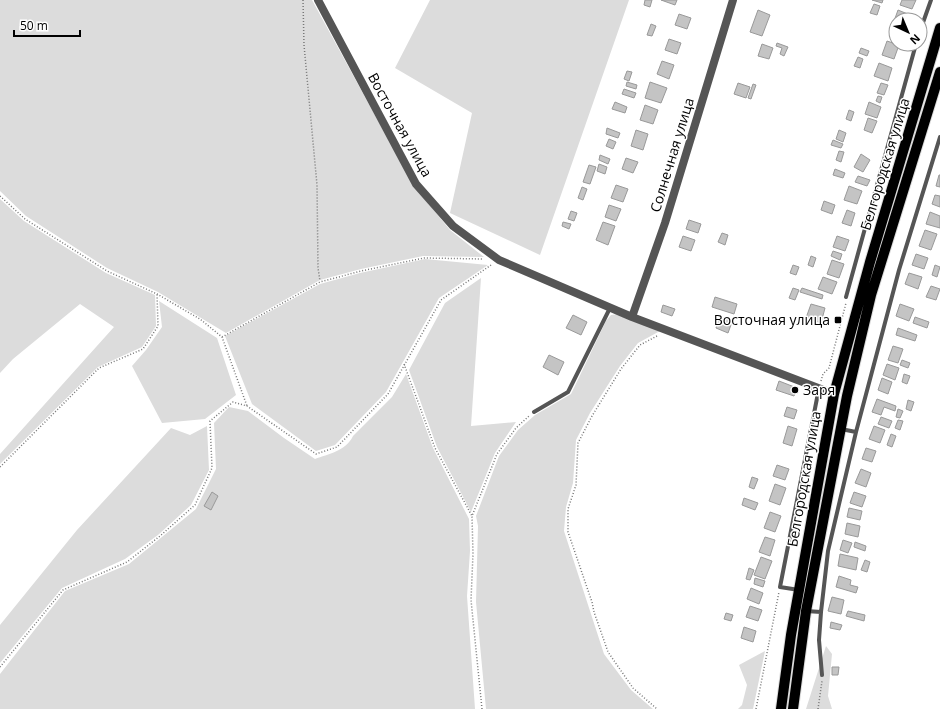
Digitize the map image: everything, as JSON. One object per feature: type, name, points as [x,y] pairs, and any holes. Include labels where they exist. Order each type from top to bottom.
[{"type":"main road","name":"Белгородская улица","points":[[781,709],[791,635],[834,394],[870,262],[940,28]]},
{"type":"main road","name":"Белгородская улица","points":[[793,709],[806,611],[847,396],[871,295],[940,72]]},
{"type":"street","name":"Восточная улица","points":[[318,0],[416,184],[453,226],[499,260],[632,317],[834,394]]},
{"type":"street","name":"Солнечная улица","points":[[632,317],[665,223],[733,0]]},
{"type":"lane","points":[[927,12],[931,0]]},
{"type":"lane","points":[[846,297],[914,52]]},
{"type":"lane","points":[[822,675],[819,640],[828,551],[856,432],[899,270],[940,137]]},
{"type":"lane","points":[[534,412],[568,392],[610,307]]},
{"type":"lane","points":[[799,590],[780,586],[818,388]]},
{"type":"lane","points":[[834,394],[847,396]]},
{"type":"lane","points":[[840,429],[856,432]]},
{"type":"lane","points":[[806,611],[821,612]]},
{"type":"path","points":[[302,0],[304,45],[317,185],[318,268],[320,282]]},
{"type":"path","points":[[0,196],[25,219],[107,271],[157,294],[200,319],[222,337],[247,406]]},
{"type":"path","points":[[222,337],[320,282],[361,271],[424,258],[484,259]]},
{"type":"path","points":[[0,667],[63,590],[127,562],[160,536],[195,505],[212,468],[210,420],[233,402],[247,406],[316,454],[337,447],[388,394],[441,300],[499,260]]},
{"type":"path","points":[[0,467],[99,368],[143,349],[158,326],[157,294]]},
{"type":"path","points":[[818,388],[824,374],[829,368],[846,305],[846,297]]},
{"type":"path","points":[[657,709],[633,688],[608,652],[568,532],[568,509],[576,485],[578,443],[592,416],[621,368],[640,345],[668,331]]},
{"type":"path","points":[[404,364],[435,448],[472,516]]},
{"type":"path","points":[[482,709],[471,600],[473,554],[472,516],[497,454],[516,428],[534,412]]},
{"type":"path","points":[[756,709],[780,586]]},
{"type":"path","points":[[818,709],[822,675]]},
{"type":"shaded area","points":[[0,0],[312,0],[413,185],[450,230],[484,257],[423,256],[361,269],[320,280],[226,333],[158,292],[107,268],[26,216],[0,191]]},
{"type":"shaded area","points":[[430,0],[629,0],[540,255],[450,213],[472,113],[395,68]]},
{"type":"shaded area","points":[[0,199],[24,221],[106,273],[155,295],[156,326],[142,347],[98,367],[0,464],[0,454],[114,327],[80,304],[13,359],[0,373]]},
{"type":"shaded area","points":[[425,259],[488,265],[439,298],[386,392],[335,445],[316,451],[252,404],[225,336],[320,284],[360,273]]},
{"type":"shaded area","points":[[481,278],[471,426],[516,422],[495,453],[471,512],[437,447],[409,370],[445,303]]},
{"type":"shaded area","points":[[159,301],[217,338],[236,395],[205,419],[162,423],[132,366],[146,350],[162,327]]},
{"type":"shaded area","points":[[618,314],[660,331],[638,343],[620,366],[590,413],[576,440],[573,483],[566,507],[564,531],[604,654],[631,690],[653,709],[486,709],[476,602],[478,526],[476,516],[499,456],[518,430],[535,415],[571,394],[606,321],[611,315]]},
{"type":"shaded area","points":[[406,374],[433,448],[469,519],[470,551],[467,596],[475,709],[0,709],[0,674],[65,591],[129,564],[196,509],[216,469],[214,423],[229,407],[248,411],[315,459],[341,449],[346,445],[392,397]]},
{"type":"shaded area","points":[[207,426],[209,470],[191,505],[158,535],[125,559],[62,588],[0,663],[0,625],[77,530],[171,428],[190,435]]},
{"type":"shaded area","points":[[826,646],[832,654],[828,696],[832,709],[806,709]]},
{"type":"shaded area","points":[[765,651],[753,709],[738,709],[742,705],[747,685],[739,665]]},
{"type":"building","points":[[645,0],[652,0],[650,7],[644,5]]},
{"type":"building","points":[[661,0],[677,0],[675,5]]},
{"type":"building","points":[[872,0],[883,0],[882,3]]},
{"type":"building","points":[[902,0],[916,0],[912,9],[900,5]]},
{"type":"building","points":[[874,4],[880,6],[877,15],[870,13]]},
{"type":"building","points":[[758,10],[770,15],[762,36],[750,32]]},
{"type":"building","points":[[679,14],[691,18],[687,29],[675,25]]},
{"type":"building","points":[[651,24],[656,26],[652,36],[647,35]]},
{"type":"building","points":[[669,39],[681,43],[677,54],[665,50]]},
{"type":"building","points":[[888,41],[888,52],[896,52],[894,59],[882,55]]},
{"type":"building","points":[[777,43],[788,47],[784,56],[780,54],[782,48],[776,46]]},
{"type":"building","points":[[762,44],[773,48],[769,59],[758,56]]},
{"type":"building","points":[[861,48],[869,51],[867,56],[859,53]]},
{"type":"building","points":[[858,57],[863,59],[860,68],[854,66]]},
{"type":"building","points":[[662,61],[674,65],[669,79],[657,74]]},
{"type":"building","points":[[879,63],[892,68],[888,81],[874,76]]},
{"type":"building","points":[[627,71],[632,72],[629,81],[624,79]]},
{"type":"building","points":[[627,82],[637,85],[636,89],[626,86]]},
{"type":"building","points":[[650,82],[667,88],[661,103],[645,98]]},
{"type":"building","points":[[738,83],[750,87],[746,98],[734,94]]},
{"type":"building","points":[[881,83],[888,85],[884,95],[877,93]]},
{"type":"building","points":[[753,84],[756,85],[751,99],[748,98]]},
{"type":"building","points":[[624,89],[636,93],[634,98],[622,94]]},
{"type":"building","points":[[878,96],[882,97],[880,103],[876,101]]},
{"type":"building","points":[[615,102],[627,107],[625,113],[612,109]]},
{"type":"building","points":[[869,102],[881,107],[877,118],[865,114]]},
{"type":"building","points":[[645,105],[658,110],[653,124],[640,120]]},
{"type":"building","points":[[849,110],[854,112],[851,121],[846,119]]},
{"type":"building","points":[[868,118],[877,121],[872,133],[864,130]]},
{"type":"building","points":[[607,128],[620,133],[618,138],[606,134]]},
{"type":"building","points":[[636,130],[648,134],[643,150],[631,146]]},
{"type":"building","points":[[839,130],[846,133],[843,142],[836,139]]},
{"type":"building","points":[[609,139],[616,142],[613,149],[606,146]]},
{"type":"building","points":[[833,140],[843,144],[841,148],[831,145]]},
{"type":"building","points":[[839,151],[844,152],[841,162],[836,160]]},
{"type":"building","points":[[861,154],[870,160],[863,172],[854,167]]},
{"type":"building","points":[[600,155],[610,159],[608,164],[599,160]]},
{"type":"building","points":[[626,158],[638,162],[633,173],[622,169]]},
{"type":"building","points":[[599,164],[607,167],[605,174],[597,171]]},
{"type":"building","points":[[589,165],[596,167],[590,184],[583,182]]},
{"type":"building","points":[[835,169],[845,173],[843,178],[833,175]]},
{"type":"building","points":[[940,175],[940,187],[936,186]]},
{"type":"building","points":[[858,176],[870,180],[867,186],[855,182]]},
{"type":"building","points":[[616,185],[628,189],[623,202],[611,198]]},
{"type":"building","points":[[849,186],[862,191],[857,204],[844,200]]},
{"type":"building","points":[[582,187],[587,189],[583,200],[578,198]]},
{"type":"building","points":[[935,195],[940,196],[940,207],[932,204]]},
{"type":"building","points":[[824,201],[835,205],[832,214],[821,210]]},
{"type":"building","points":[[609,205],[621,209],[616,221],[605,217]]},
{"type":"building","points":[[847,210],[855,213],[851,226],[842,223]]},
{"type":"building","points":[[571,211],[577,213],[574,221],[568,219]]},
{"type":"building","points":[[930,212],[940,216],[940,228],[926,224]]},
{"type":"building","points":[[689,220],[701,224],[698,233],[686,229]]},
{"type":"building","points":[[563,222],[571,224],[569,229],[562,226]]},
{"type":"building","points":[[603,222],[615,226],[608,245],[596,240]]},
{"type":"building","points":[[925,230],[937,234],[931,250],[919,246]]},
{"type":"building","points":[[722,233],[728,235],[725,245],[718,242]]},
{"type":"building","points":[[683,236],[695,240],[691,251],[679,247]]},
{"type":"building","points":[[837,236],[849,240],[845,251],[833,247]]},
{"type":"building","points":[[833,251],[842,254],[840,260],[831,256]]},
{"type":"building","points":[[916,254],[928,258],[924,269],[912,265]]},
{"type":"building","points":[[811,256],[816,258],[813,267],[808,265]]},
{"type":"building","points":[[832,260],[844,264],[839,278],[827,274]]},
{"type":"building","points":[[793,265],[799,267],[796,275],[790,273]]},
{"type":"building","points":[[935,265],[940,267],[937,277],[932,275]]},
{"type":"building","points":[[909,273],[922,277],[918,289],[905,284]]},
{"type":"building","points":[[823,277],[837,282],[832,294],[818,289]]},
{"type":"building","points":[[931,286],[940,289],[936,300],[926,297]]},
{"type":"building","points":[[793,288],[799,290],[795,300],[789,298]]},
{"type":"building","points":[[802,288],[823,295],[822,299],[800,292]]},
{"type":"building","points":[[715,297],[737,304],[734,314],[712,307]]},
{"type":"building","points":[[811,304],[825,308],[821,323],[806,318]]},
{"type":"building","points":[[900,304],[914,309],[909,321],[896,316]]},
{"type":"building","points":[[663,305],[675,309],[672,316],[661,312]]},
{"type":"building","points":[[573,315],[587,322],[581,335],[566,328]]},
{"type":"building","points":[[720,316],[732,322],[728,333],[716,328]]},
{"type":"building","points":[[915,317],[929,322],[927,328],[913,323]]},
{"type":"building","points":[[898,328],[917,335],[915,341],[896,335]]},
{"type":"building","points":[[893,346],[903,349],[898,363],[888,360]]},
{"type":"building","points":[[549,355],[564,362],[558,375],[543,367]]},
{"type":"building","points":[[902,360],[910,363],[908,368],[900,365]]},
{"type":"building","points":[[887,364],[899,368],[895,380],[883,375]]},
{"type":"building","points":[[904,374],[910,376],[907,384],[902,382]]},
{"type":"building","points":[[882,378],[892,382],[888,394],[878,390]]},
{"type":"building","points":[[779,381],[797,388],[794,396],[776,390]]},
{"type":"building","points":[[877,399],[896,406],[895,411],[884,407],[881,415],[872,412]]},
{"type":"building","points":[[908,400],[914,402],[911,411],[906,409]]},
{"type":"building","points":[[787,407],[797,410],[794,419],[784,416]]},
{"type":"building","points":[[898,409],[903,411],[900,418],[896,417]]},
{"type":"building","points":[[881,417],[892,421],[889,428],[878,424]]},
{"type":"building","points":[[898,420],[903,421],[900,430],[895,428]]},
{"type":"building","points":[[788,426],[797,429],[792,446],[783,443]]},
{"type":"building","points":[[874,426],[885,430],[880,443],[869,439]]},
{"type":"building","points":[[891,434],[896,436],[892,447],[887,445]]},
{"type":"building","points":[[866,448],[876,451],[872,462],[862,459]]},
{"type":"building","points":[[777,465],[789,469],[785,480],[773,476]]},
{"type":"building","points":[[861,469],[871,473],[866,487],[855,483]]},
{"type":"building","points":[[752,477],[758,479],[754,489],[749,487]]},
{"type":"building","points":[[775,484],[786,488],[780,505],[769,501]]},
{"type":"building","points":[[212,492],[218,496],[211,510],[204,506]]},
{"type":"building","points":[[854,492],[866,496],[862,507],[850,503]]},
{"type":"building","points":[[744,498],[758,503],[755,510],[742,505]]},
{"type":"building","points":[[849,508],[862,511],[860,520],[847,517]]},
{"type":"building","points":[[770,512],[781,516],[775,532],[764,528]]},
{"type":"building","points":[[847,523],[860,526],[858,537],[845,534]]},
{"type":"building","points":[[765,537],[775,540],[770,556],[759,552]]},
{"type":"building","points":[[843,540],[852,543],[848,553],[840,550]]},
{"type":"building","points":[[855,542],[866,546],[865,551],[854,547]]},
{"type":"building","points":[[840,554],[858,558],[856,570],[838,566]]},
{"type":"building","points":[[761,557],[772,561],[765,579],[754,575]]},
{"type":"building","points":[[865,560],[870,562],[867,572],[861,570]]},
{"type":"building","points":[[749,568],[754,570],[750,580],[746,579]]},
{"type":"building","points":[[839,576],[851,580],[850,585],[858,587],[856,593],[836,587]]},
{"type":"building","points":[[755,578],[765,581],[763,587],[754,584]]},
{"type":"building","points":[[751,588],[763,593],[759,604],[747,599]]},
{"type":"building","points":[[832,597],[844,600],[841,614],[828,611]]},
{"type":"building","points":[[750,606],[762,610],[758,621],[746,617]]},
{"type":"building","points":[[848,611],[865,615],[864,621],[846,616]]},
{"type":"building","points":[[726,613],[733,615],[731,621],[724,619]]},
{"type":"building","points":[[831,622],[842,625],[840,630],[830,628]]},
{"type":"building","points":[[744,627],[756,631],[753,642],[741,638]]},
{"type":"building","points":[[832,667],[839,667],[838,675],[832,675]]},
{"type":"place","name":"Восточная улица","points":[[838,320]]},
{"type":"place","name":"Заря","points":[[795,390]]}]
